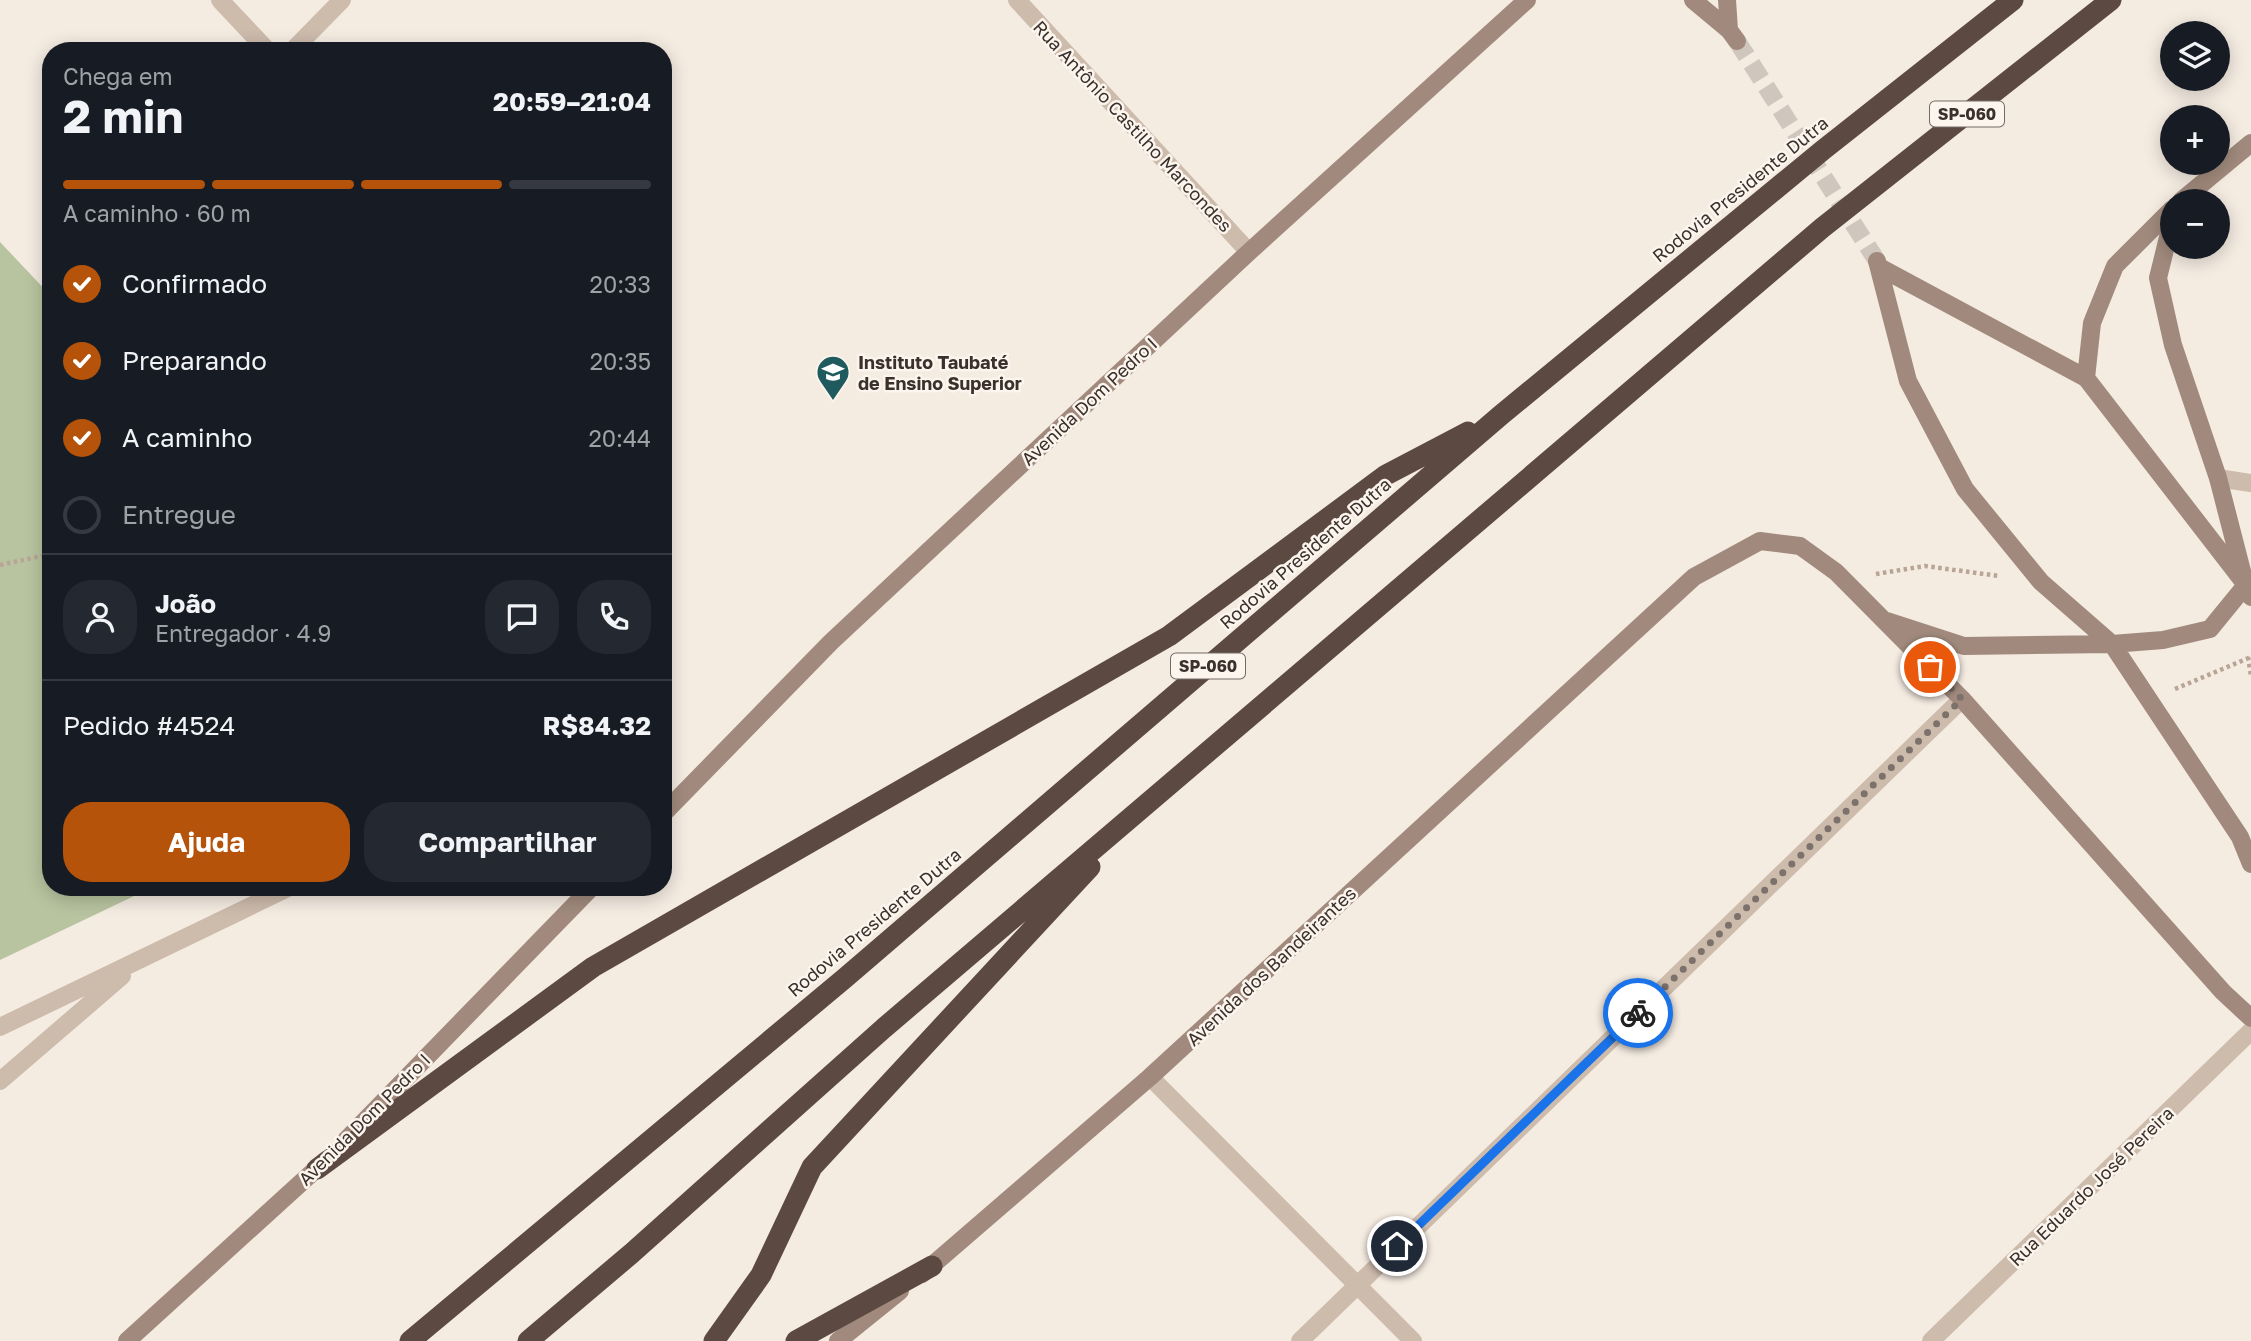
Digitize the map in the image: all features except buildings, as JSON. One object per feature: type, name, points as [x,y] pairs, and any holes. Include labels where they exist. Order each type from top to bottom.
[{"type":"highway","name":"Rodovia Presidente Dutra","points":[[410,1341],[845,978],[1501,415],[1823,150],[2013,0]]},
{"type":"highway","name":"SP-060","points":[[528,1341],[632,1253],[884,1028],[1822,228],[2111,0]]},
{"type":"highway","points":[[317,1169],[593,967],[1169,636],[1386,475],[1501,415]]},
{"type":"highway","points":[[713,1341],[761,1275],[812,1167],[1152,799]]},
{"type":"highway","points":[[796,1341],[932,1266]]},
{"type":"main road","name":"Avenida Dom Pedro I","points":[[672,805],[831,642],[1249,252],[1527,0]]},
{"type":"main road","points":[[1693,0],[1733,35],[1727,0]]},
{"type":"main road","points":[[2195,189],[2251,143]]},
{"type":"main road","points":[[2086,378],[2092,323],[2115,265],[2160,221]]},
{"type":"main road","points":[[2163,259],[2158,278],[2174,345],[2218,478],[2248,591]]},
{"type":"main road","points":[[2248,591],[2086,378],[1879,265],[1908,381],[1965,489],[2042,582],[2112,644],[2240,837],[2251,864]]},
{"type":"main road","name":"Avenida dos Bandeirantes","points":[[838,1341],[932,1266],[1150,1077],[1693,577],[1760,541],[1800,546],[1844,579],[1962,699],[2223,992],[2251,1018]]},
{"type":"main road","points":[[1882,619],[1964,646],[2112,644],[2163,640],[2210,629],[2248,591]]},
{"type":"main road","name":"Avenida Dom Pedro I","points":[[127,1341],[317,1169],[583,896]]},
{"type":"street","points":[[220,0],[260,42]]},
{"type":"street","points":[[301,42],[342,0]]},
{"type":"street","name":"Rua Antônio Castilho Marcondes","points":[[1017,0],[1249,252]]},
{"type":"street","points":[[2218,478],[2251,483]]},
{"type":"street","points":[[1300,1341],[1962,699]]},
{"type":"street","points":[[0,1027],[272,896]]},
{"type":"street","points":[[0,1081],[142,959]]},
{"type":"street","name":"Rua Eduardo José Pereira","points":[[1931,1341],[2251,1031]]},
{"type":"street","points":[[1150,1077],[1413,1341]]},
{"type":"path","points":[[0,565],[42,556]]},
{"type":"path","points":[[1844,579],[1925,566],[2042,582]]},
{"type":"path","points":[[2150,700],[2249,657],[2251,676]]},
{"type":"green space","points":[[0,242],[42,286],[42,896],[134,896],[0,960]]},
{"type":"tunnel","points":[[1737,41],[1877,261]]},
{"type":"way so far","points":[[1638,1013],[1962,699],[1930,667]]},
{"type":"place","name":"Instituto Taubaté de Ensino Superior","points":[[833,402]]},
{"type":"route","points":[[1397,1246],[1638,1013]]}]
